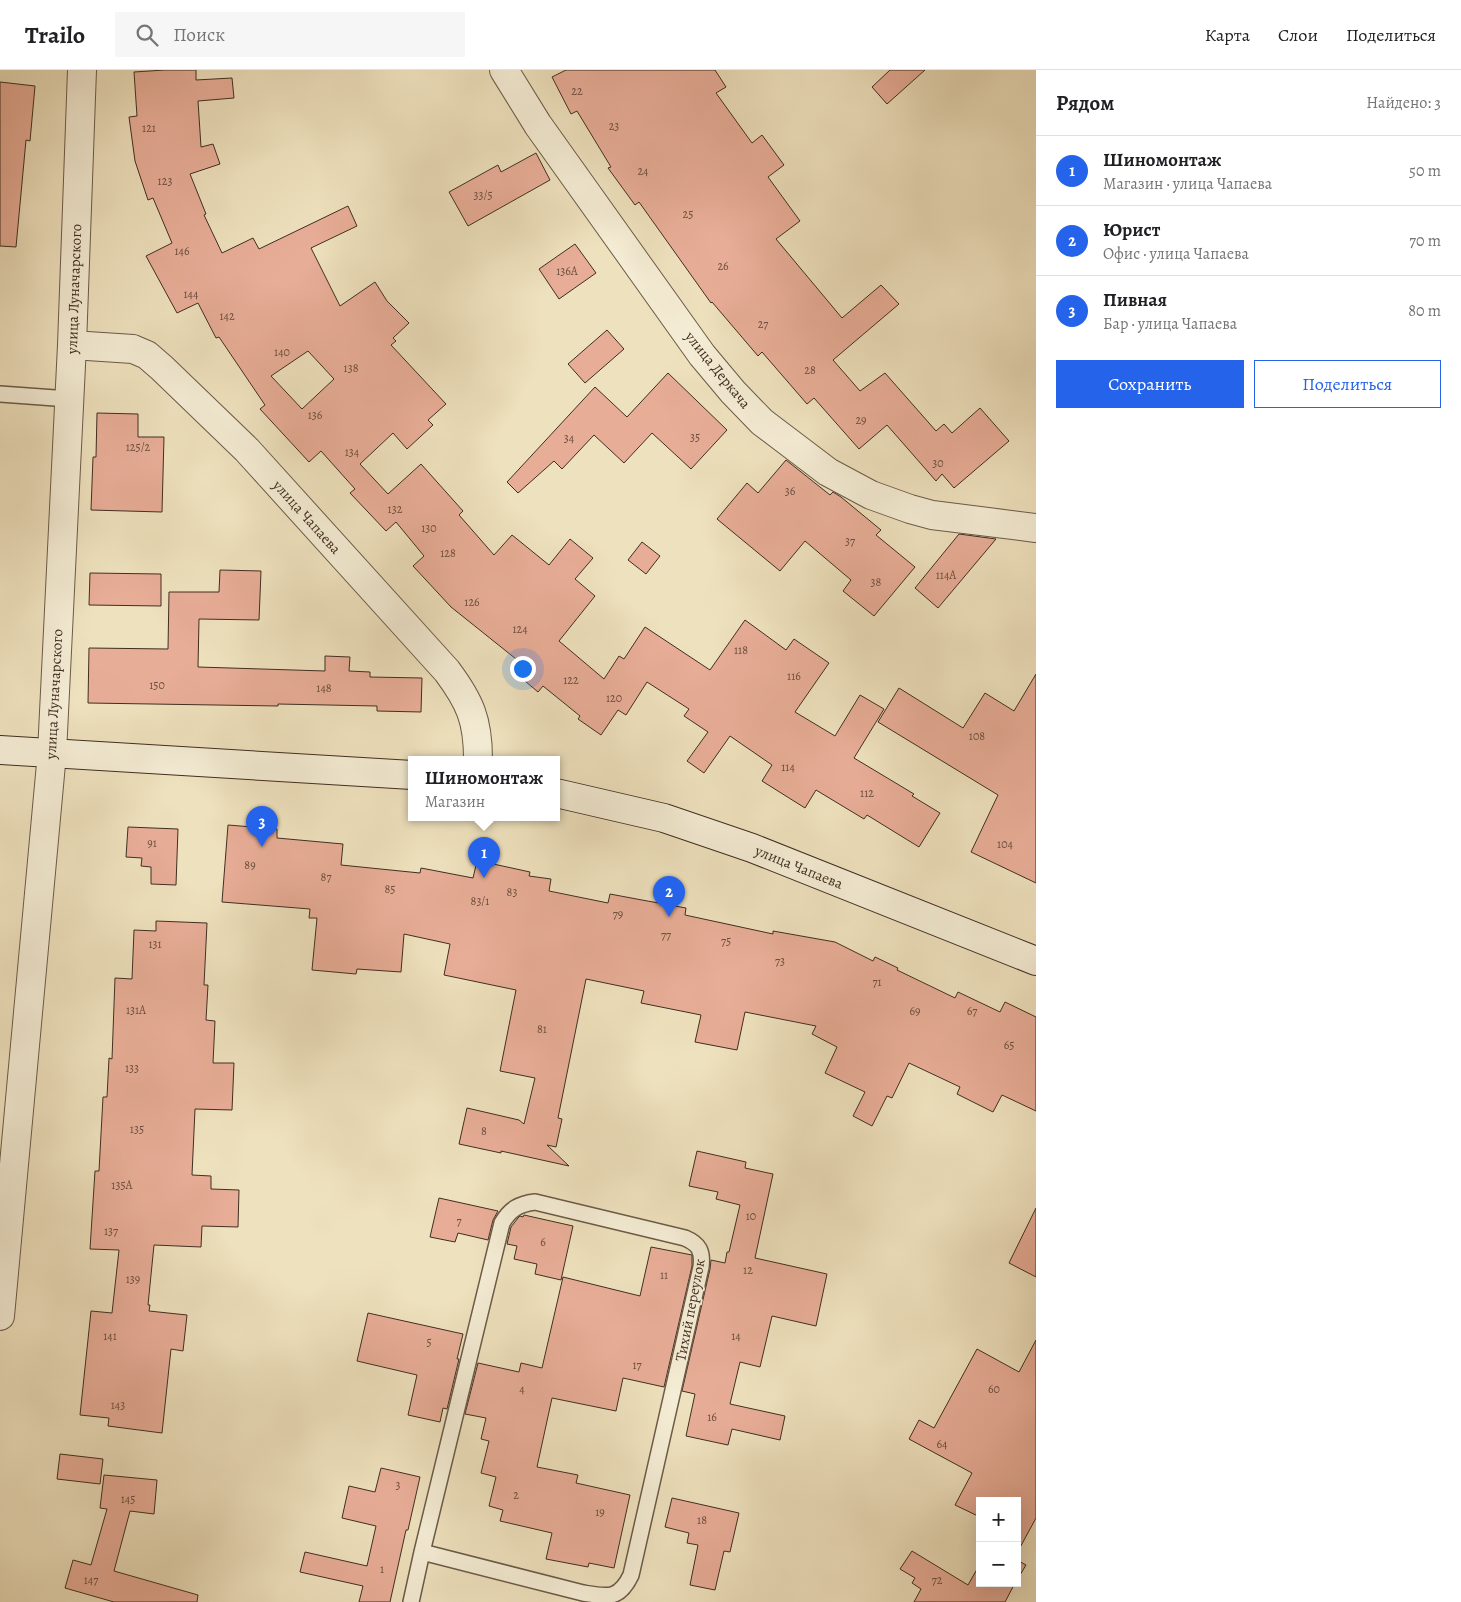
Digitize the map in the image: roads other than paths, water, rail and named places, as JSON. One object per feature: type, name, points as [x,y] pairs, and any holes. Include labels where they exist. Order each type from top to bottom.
[{"type":"street","name":"улица Луначарского","points":[[0,1316],[52,753],[72,345],[82,70]]},
{"type":"street","name":"улица Деркача","points":[[504,70],[538,125],[702,355],[733,392],[762,422],[828,472],[871,495],[932,515],[1036,528]]},
{"type":"street","name":"улица Чапаева","points":[[72,345],[133,349],[147,355],[247,450],[447,671],[470,706],[476,727],[478,756]]},
{"type":"street","points":[[0,750],[408,775]]},
{"type":"street","name":"улица Чапаева","points":[[560,793],[664,818],[752,848],[1036,960]]},
{"type":"lane","points":[[0,394],[69,399]]},
{"type":"lane","name":"Тихий переулок","points":[[411,1602],[422,1552],[502,1223],[507,1214],[524,1203],[535,1202],[684,1238],[697,1245],[701,1251],[701,1267],[631,1575],[622,1591],[616,1595],[607,1596],[583,1593],[422,1552]]},
{"type":"place","name":"Пивная","points":[[262,847]]},
{"type":"place","name":"Шиномонтаж","points":[[484,878]]},
{"type":"place","name":"Юрист","points":[[669,917]]}]
